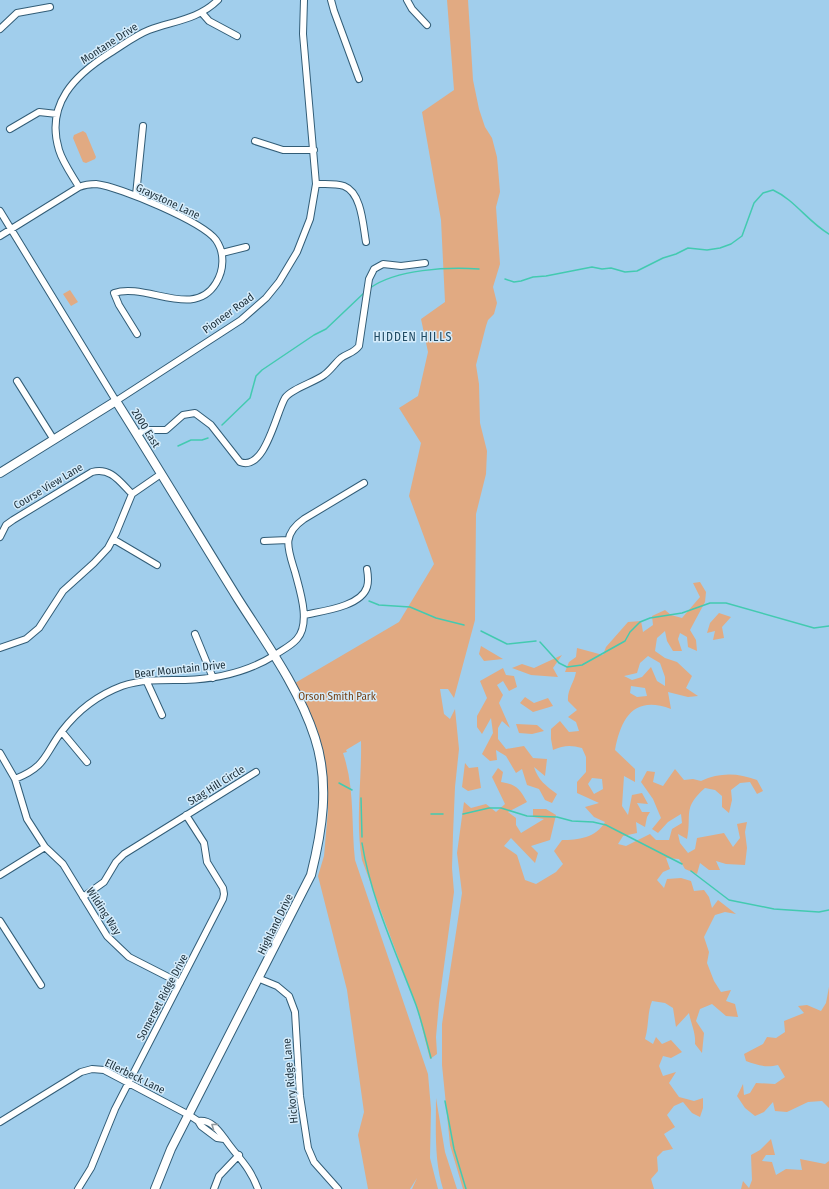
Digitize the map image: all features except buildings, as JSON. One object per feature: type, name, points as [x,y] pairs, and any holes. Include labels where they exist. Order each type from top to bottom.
[{"type":"street","name":"Montane Drive","points":[[79,187],[58,148],[56,134],[57,114],[66,92],[74,80],[89,66],[146,32],[202,13],[218,0]]},
{"type":"street","name":"Pioneer Road","points":[[0,474],[241,320],[266,298],[292,263],[303,239],[313,206],[316,184],[303,34],[304,0]]},
{"type":"street","points":[[331,0],[359,79]]},
{"type":"street","points":[[407,0],[412,9],[427,25]]},
{"type":"street","points":[[0,29],[16,13],[50,7]]},
{"type":"street","points":[[202,13],[208,21],[237,36]]},
{"type":"street","points":[[10,129],[39,112],[57,114]]},
{"type":"street","points":[[136,195],[143,126]]},
{"type":"street","points":[[255,141],[283,150],[314,150]]},
{"type":"street","name":"Graystone Lane","points":[[0,236],[79,187],[88,184],[97,184],[136,195],[205,230],[217,242],[222,253]]},
{"type":"street","points":[[316,184],[342,186],[351,191],[357,202],[366,242]]},
{"type":"street","name":"2000 East","points":[[0,211],[273,656]]},
{"type":"street","points":[[137,334],[117,301],[114,293],[127,291],[187,300],[198,298],[210,292],[218,281],[222,267],[222,253],[246,247]]},
{"type":"street","points":[[137,435],[144,430],[166,430],[183,415],[194,412],[211,425],[240,462],[247,463],[254,461],[261,452],[270,435],[286,396],[324,375],[342,357],[357,349],[361,339],[368,283],[372,272],[379,265],[401,266],[425,263]]},
{"type":"street","points":[[17,381],[54,440]]},
{"type":"street","name":"Course View Lane","points":[[0,537],[6,526],[13,520],[92,472],[102,471],[113,474],[132,494]]},
{"type":"street","points":[[0,648],[19,642],[33,634],[63,592],[94,563],[113,540],[132,494],[161,474]]},
{"type":"street","points":[[264,541],[288,540],[291,531],[300,521],[364,483]]},
{"type":"street","points":[[113,540],[157,565]]},
{"type":"street","name":"Bear Mountain Drive","points":[[15,779],[41,764],[62,732],[78,712],[99,697],[122,686],[146,680],[213,678],[253,667],[273,656],[298,638],[303,626],[304,615],[295,572],[288,552],[288,540]]},
{"type":"street","points":[[304,615],[347,604],[361,597],[368,587],[367,569]]},
{"type":"street","points":[[195,634],[213,678]]},
{"type":"street","name":"Highland Drive","points":[[155,1189],[171,1149],[260,979],[311,876],[321,837],[323,806],[322,775],[315,739],[292,687],[273,656]]},
{"type":"street","points":[[146,680],[162,715]]},
{"type":"street","points":[[62,732],[87,762]]},
{"type":"street","name":"Wilding Way","points":[[0,753],[15,779],[25,815],[45,847],[63,864],[108,936],[121,951],[180,984]]},
{"type":"street","name":"Stag Hill Circle","points":[[83,897],[104,882],[116,862],[124,854],[256,772]]},
{"type":"street","name":"Somerset Ridge Drive","points":[[78,1189],[91,1168],[108,1123],[221,904],[224,894],[207,862],[204,843],[186,815]]},
{"type":"street","points":[[0,875],[45,847]]},
{"type":"street","points":[[0,921],[41,985]]},
{"type":"street","name":"Hickory Ridge Lane","points":[[260,979],[277,986],[289,996],[294,1012],[300,1096],[308,1148],[314,1162],[338,1189]]},
{"type":"street","name":"Ellerbeck Lane","points":[[0,1122],[88,1069],[104,1070],[189,1115],[217,1138],[224,1139],[254,1177],[258,1189]]},
{"type":"street","points":[[214,1189],[219,1176],[238,1155]]},
{"type":"green space","name":"Orson Smith Park","points":[[447,0],[468,0],[473,80],[479,109],[485,127],[492,138],[497,157],[500,192],[496,207],[500,264],[493,287],[497,303],[494,314],[488,320],[476,365],[479,384],[480,423],[487,451],[486,474],[476,514],[475,620],[454,698],[448,689],[440,689],[444,714],[450,719],[455,709],[459,749],[455,787],[453,834],[452,868],[454,892],[439,1003],[436,1037],[437,1054],[430,1059],[417,1008],[362,860],[359,830],[361,741],[346,750],[347,752],[343,753],[347,766],[351,793],[355,860],[428,1074],[431,1109],[430,1158],[438,1189],[412,1189],[417,1178],[410,1189],[368,1189],[358,1135],[364,1112],[347,990],[318,876],[324,856],[328,810],[326,767],[317,729],[295,683],[399,622],[434,564],[409,496],[421,443],[399,408],[418,396],[428,352],[421,319],[445,302],[441,220],[422,112],[454,90]]},
{"type":"green space","points":[[83,131],[86,133],[96,157],[95,159],[86,163],[83,162],[73,138],[74,135]]},
{"type":"green space","points":[[70,290],[78,302],[71,306],[63,294]]},
{"type":"green space","points":[[700,582],[706,592],[705,602],[690,630],[696,640],[697,651],[688,647],[687,637],[680,633],[678,639],[682,651],[673,651],[667,641],[665,631],[657,638],[655,651],[665,658],[677,662],[692,676],[686,688],[698,696],[688,697],[668,692],[671,709],[658,705],[639,707],[631,712],[621,728],[615,750],[635,769],[635,782],[624,776],[622,806],[628,815],[632,795],[642,793],[648,804],[637,803],[642,812],[650,812],[647,817],[645,827],[636,822],[637,833],[623,836],[618,844],[626,846],[650,834],[656,840],[669,840],[672,829],[682,823],[681,814],[668,822],[658,833],[652,829],[661,818],[653,799],[641,782],[647,771],[655,772],[653,782],[663,786],[675,769],[684,780],[693,779],[701,781],[715,776],[729,774],[757,780],[763,791],[757,794],[750,782],[740,783],[731,790],[732,800],[729,813],[722,807],[722,796],[715,790],[705,788],[693,801],[691,806],[689,812],[687,839],[678,834],[680,843],[688,853],[695,849],[697,838],[724,833],[733,847],[740,838],[737,824],[747,822],[745,832],[747,848],[745,865],[726,864],[716,861],[720,870],[709,870],[700,863],[697,874],[685,869],[679,859],[666,858],[670,869],[663,872],[657,880],[664,888],[667,879],[681,878],[691,881],[694,891],[704,890],[709,897],[712,908],[718,900],[736,914],[725,912],[715,915],[704,937],[709,952],[707,963],[714,981],[721,992],[731,990],[726,1001],[735,1004],[738,1017],[726,1016],[712,1004],[700,1009],[696,1021],[704,1033],[702,1053],[695,1044],[694,1032],[689,1013],[676,1027],[673,1008],[665,1003],[652,1001],[645,1039],[653,1044],[656,1037],[662,1044],[671,1040],[682,1052],[671,1058],[663,1056],[659,1066],[663,1076],[676,1072],[669,1083],[679,1097],[694,1101],[703,1098],[703,1108],[700,1117],[692,1113],[683,1102],[674,1106],[667,1115],[675,1127],[664,1134],[673,1149],[663,1151],[657,1157],[658,1171],[651,1179],[654,1189],[463,1189],[450,1145],[442,1065],[442,1024],[462,893],[457,853],[464,802],[471,808],[486,804],[496,812],[505,804],[492,777],[498,768],[503,772],[501,782],[511,784],[517,788],[527,802],[508,812],[516,818],[516,825],[521,833],[544,819],[533,817],[533,809],[546,809],[556,815],[550,840],[531,846],[538,853],[535,863],[511,838],[504,846],[517,855],[525,880],[536,884],[556,872],[563,864],[554,851],[562,840],[580,839],[592,835],[597,832],[605,822],[594,817],[585,807],[599,803],[577,793],[577,782],[586,772],[586,757],[582,748],[568,746],[553,750],[551,729],[560,721],[569,732],[579,731],[576,722],[568,717],[577,710],[568,701],[576,672],[565,672],[569,662],[576,657],[577,648],[603,655],[606,647],[628,622],[641,621],[643,632],[653,625],[652,616],[665,610],[671,615],[682,618],[700,597],[693,583]],"holes":[[[648,656],[660,663],[665,677],[665,686],[657,681],[651,667],[642,677],[632,680],[624,676],[637,673],[640,663]],[[631,686],[645,688],[647,696],[637,697],[630,693]],[[592,778],[602,779],[603,789],[594,794],[588,784]]]},
{"type":"green space","points":[[719,613],[731,617],[722,627],[724,638],[713,640],[715,631],[707,633],[710,623]]},
{"type":"green space","points":[[481,646],[503,659],[484,661],[479,654]]},
{"type":"green space","points":[[562,655],[553,668],[558,677],[531,675],[512,668],[522,664],[534,668]]},
{"type":"green space","points":[[503,668],[506,675],[514,676],[517,687],[509,691],[503,681],[497,685],[503,695],[499,703],[510,728],[502,721],[498,728],[498,739],[506,749],[524,746],[533,758],[547,759],[545,776],[534,767],[538,776],[543,782],[557,794],[552,803],[545,800],[539,789],[527,785],[522,769],[516,773],[506,756],[496,750],[497,760],[490,761],[482,754],[493,733],[491,718],[482,734],[477,727],[477,716],[487,698],[480,681]]},
{"type":"green space","points":[[525,697],[534,703],[548,698],[553,706],[533,712],[520,703]]},
{"type":"green space","points":[[516,724],[537,725],[544,731],[532,734],[519,733]]},
{"type":"green space","points":[[465,763],[469,768],[478,767],[481,788],[468,791],[462,787]]},
{"type":"green space","points":[[829,987],[829,1108],[822,1101],[808,1102],[787,1112],[775,1111],[773,1102],[764,1112],[755,1116],[745,1108],[737,1096],[743,1084],[744,1095],[750,1093],[756,1083],[775,1084],[785,1077],[778,1065],[762,1066],[754,1064],[746,1061],[744,1054],[763,1044],[767,1037],[776,1038],[785,1032],[784,1021],[804,1013],[798,1006],[807,1005],[821,1011],[826,1003]]},
{"type":"green space","points":[[436,1098],[445,1152],[457,1189],[443,1189],[440,1178],[436,1144]]},
{"type":"green space","points":[[771,1139],[775,1155],[766,1155],[762,1161],[772,1162],[776,1175],[786,1169],[802,1170],[800,1159],[825,1164],[829,1161],[829,1189],[741,1189],[743,1181],[749,1188],[752,1180],[751,1155],[760,1150]]},
{"type":"waterway","points":[[505,279],[514,282],[533,277],[592,267],[602,269],[611,268],[625,272],[637,271],[688,248],[707,250],[720,248],[731,244],[742,236],[754,203],[763,193],[773,190],[788,199],[821,229],[829,234]]},
{"type":"waterway","points":[[370,288],[381,282],[408,273],[452,268],[479,269]]},
{"type":"waterway","points":[[222,425],[250,398],[256,376],[262,370],[314,335],[326,329],[365,292]]},
{"type":"waterway","points":[[178,446],[191,440],[202,440],[208,438]]},
{"type":"waterway","points":[[369,601],[379,605],[410,607],[436,618],[464,625]]},
{"type":"waterway","points":[[540,642],[559,663],[567,667],[582,665],[625,641],[630,632],[640,622],[650,618],[682,613],[710,603],[726,603],[814,628],[829,626]]},
{"type":"waterway","points":[[481,631],[507,644],[536,641]]},
{"type":"waterway","points":[[339,783],[352,790]]},
{"type":"waterway","points":[[361,798],[362,837]]},
{"type":"waterway","points":[[463,814],[489,808],[501,808],[527,816],[557,817],[572,821],[593,822],[606,825],[682,864]]},
{"type":"waterway","points":[[431,814],[443,814]]},
{"type":"waterway","points":[[362,843],[371,884],[392,945],[416,1005],[431,1058]]},
{"type":"waterway","points":[[691,871],[729,900],[774,909],[819,912],[829,910]]},
{"type":"waterway","points":[[445,1101],[454,1149],[466,1189]]},
{"type":"district","name":"HIDDEN HILLS","points":[[413,337]]}]
